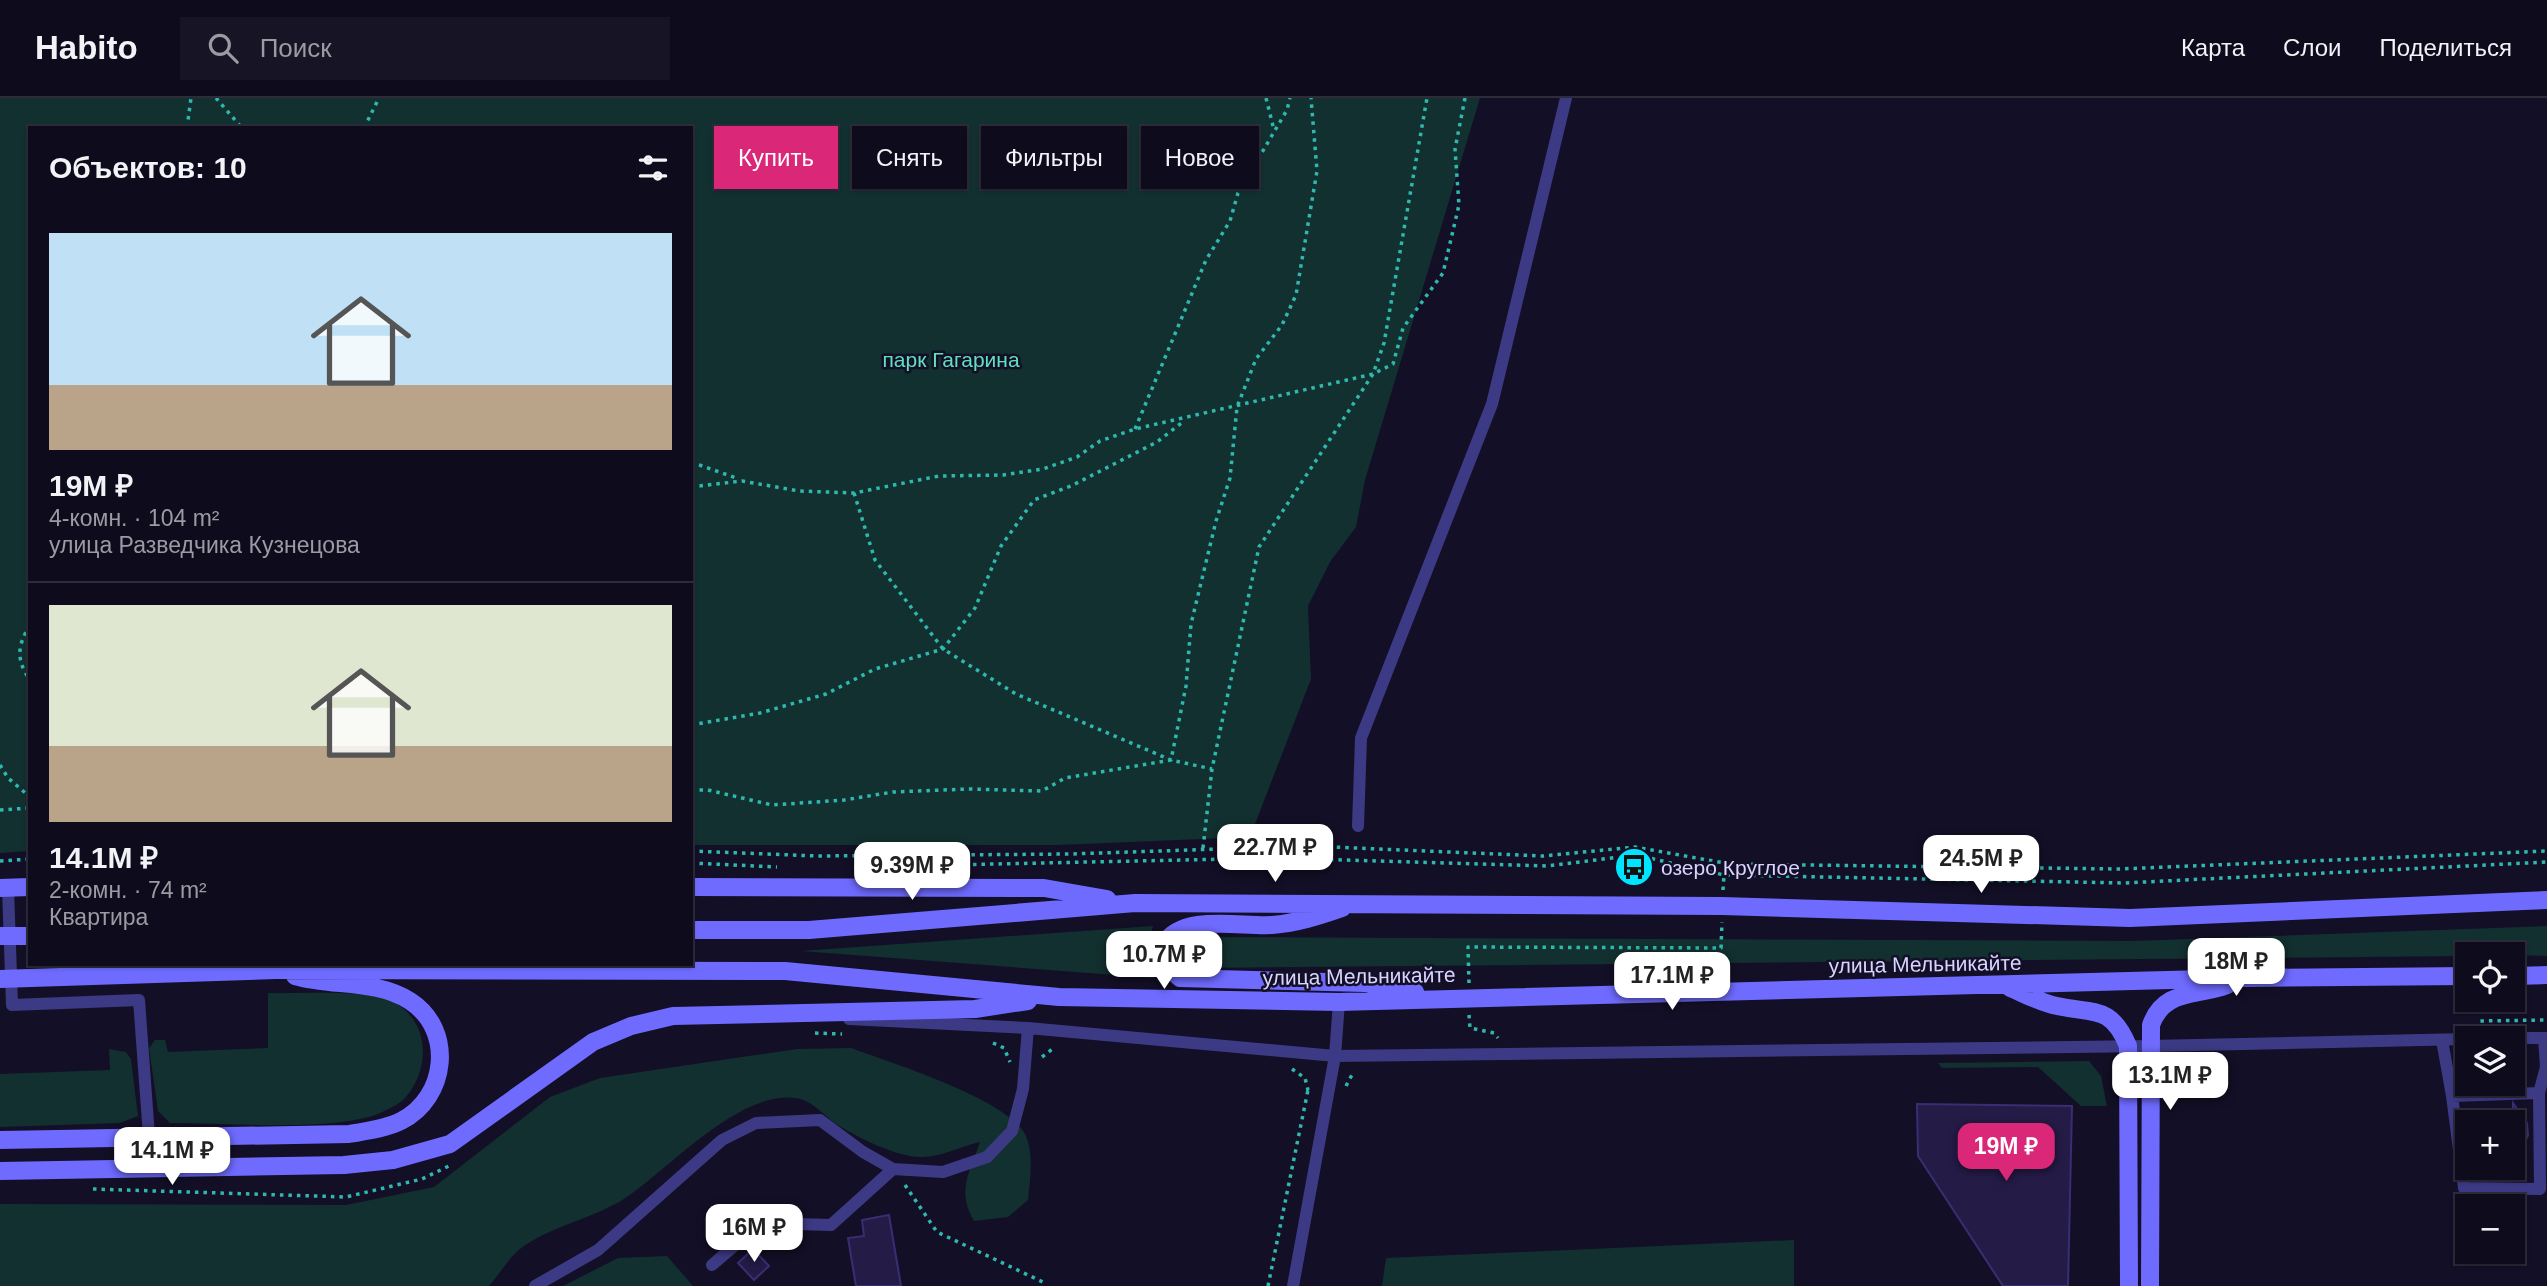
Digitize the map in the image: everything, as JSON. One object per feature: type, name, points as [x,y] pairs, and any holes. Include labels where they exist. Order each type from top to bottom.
[{"type":"main road","points":[[4,888],[28,887]]},
{"type":"main road","points":[[693,887],[1044,888],[1135,903]]},
{"type":"main road","points":[[693,930],[809,930],[1135,903],[1723,906],[2130,918],[2547,900]]},
{"type":"main road","points":[[1355,903],[1310,919],[1178,929],[1164,944],[1163,963],[1180,978],[1364,983],[1444,997]]},
{"type":"main road","points":[[0,936],[28,936]]},
{"type":"main road","points":[[0,1140],[349,1134],[401,1121],[422,1107],[432,1089],[441,1057],[437,1034],[427,1017],[412,1002],[393,992],[368,986],[318,982],[275,970]]},
{"type":"main road","name":"улица Мельникайте","points":[[0,979],[275,970],[785,971],[1059,997],[1339,1002],[1469,996],[2244,978],[2455,976]]},
{"type":"main road","points":[[2525,976],[2547,975]]},
{"type":"main road","points":[[2150,1286],[2151,1025],[2157,1009],[2166,1000],[2210,991],[2244,978]]},
{"type":"main road","points":[[2004,985],[2056,1006],[2093,1010],[2109,1017],[2121,1029],[2128,1046],[2129,1286]]},
{"type":"main road","points":[[0,1171],[344,1166],[393,1160],[450,1144],[593,1042],[631,1026],[673,1016],[975,1009],[1059,997]]},
{"type":"lane","points":[[1358,826],[1360,738],[1492,404],[1566,98]]},
{"type":"lane","points":[[4,888],[12,1005],[139,1000],[149,1136]]},
{"type":"lane","points":[[1293,1286],[1325,1096],[1335,1056],[1339,1002]]},
{"type":"lane","points":[[780,1015],[1028,1028],[1335,1056],[2455,1040]]},
{"type":"lane","points":[[535,1286],[597,1250],[722,1140],[756,1123],[820,1120],[863,1152],[893,1169],[943,1172],[987,1157],[1012,1131],[1023,1089],[1028,1028]]},
{"type":"lane","points":[[2442,1040],[2464,1188],[2540,1189],[2539,1093],[2546,1067],[2545,1038],[2525,1038]]},
{"type":"lane","points":[[2452,1096],[2539,1093]]},
{"type":"lane","points":[[712,1265],[761,1223],[831,1225],[893,1169]]},
{"type":"path","points":[[187,126],[191,98]]},
{"type":"path","points":[[216,98],[240,126]]},
{"type":"path","points":[[365,126],[379,98]]},
{"type":"path","points":[[1266,98],[1275,132]]},
{"type":"path","points":[[1135,429],[1206,260],[1230,221],[1238,193],[1275,132],[1290,98]]},
{"type":"path","points":[[1171,760],[1185,686],[1191,624],[1216,521],[1230,478],[1237,407],[1256,359],[1282,325],[1296,295],[1317,171],[1311,98]]},
{"type":"path","points":[[1203,848],[1212,769],[1259,547],[1374,374],[1384,343],[1427,98]]},
{"type":"path","points":[[693,463],[742,481],[799,491],[854,493],[939,476],[1003,475],[1043,469],[1077,457],[1100,441],[1135,429],[1374,374],[1392,365],[1403,328],[1444,273],[1459,205],[1455,149],[1465,98]]},
{"type":"path","points":[[693,725],[760,713],[826,694],[876,669],[943,649],[975,608],[1001,546],[1034,500],[1071,486],[1157,442],[1187,418]]},
{"type":"path","points":[[693,487],[742,481]]},
{"type":"path","points":[[854,493],[875,559],[943,649],[1016,694],[1171,760],[1212,769]]},
{"type":"path","points":[[28,628],[20,640],[19,664],[28,677]]},
{"type":"path","points":[[693,790],[708,790],[772,805],[844,800],[893,792],[968,789],[1042,791],[1066,778],[1171,760]]},
{"type":"path","points":[[0,765],[8,778],[28,795]]},
{"type":"path","points":[[0,810],[28,808]]},
{"type":"path","points":[[693,851],[817,856],[1057,854],[1308,846],[1543,856],[1635,847],[1730,864],[2119,869],[2547,851]]},
{"type":"path","points":[[848,867],[1277,858],[1546,866],[1636,855],[1724,875],[2124,883],[2547,862]]},
{"type":"path","points":[[0,861],[28,859]]},
{"type":"path","points":[[693,863],[781,867]]},
{"type":"path","points":[[1502,1044],[1494,1032],[1470,1028],[1468,947],[1721,948],[1724,875]]},
{"type":"path","points":[[810,1032],[850,1034]]},
{"type":"path","points":[[985,1039],[1004,1048],[1012,1065],[1037,1069],[1043,1055],[1058,1045]]},
{"type":"path","points":[[2170,1115],[2173,1065],[2188,1055]]},
{"type":"path","points":[[1308,1090],[1339,1099],[1356,1067]]},
{"type":"path","points":[[1268,1286],[1308,1090],[1305,1078],[1294,1069],[1281,1068]]},
{"type":"path","points":[[83,1189],[346,1197],[422,1179],[461,1159]]},
{"type":"path","points":[[893,1169],[937,1232],[1045,1283]]},
{"type":"green space","name":"парк Гагарина","points":[[0,98],[1480,98],[1365,480],[1356,527],[1330,562],[1308,606],[1311,679],[1250,837],[1058,845],[693,845],[693,126],[28,126],[28,851],[0,853]]},
{"type":"green space","points":[[1153,926],[1146,953],[1154,978],[801,951]]},
{"type":"green space","points":[[2547,926],[2547,956],[2525,955],[2525,942],[2455,942],[2455,956],[1195,968],[1182,961],[1178,949],[1190,937],[2133,941]]},
{"type":"green space","points":[[268,993],[368,995],[394,1002],[415,1022],[423,1047],[419,1074],[413,1087],[405,1098],[385,1111],[351,1121],[301,1125],[170,1123],[158,1111],[149,1048],[155,1040],[165,1040],[168,1052],[268,1048]]},
{"type":"green space","points":[[851,1048],[974,1096],[1015,1122],[1026,1136],[1030,1152],[1028,1200],[1008,1217],[974,1221],[965,1190],[980,1142],[930,1157],[902,1154],[854,1134],[807,1101],[795,1098],[773,1099],[728,1119],[624,1199],[548,1232],[524,1246],[489,1286],[0,1286],[0,1204],[346,1205],[434,1187],[550,1097],[600,1078],[797,1049]]},
{"type":"green space","points":[[109,1049],[126,1052],[131,1059],[138,1116],[120,1123],[0,1127],[0,1074],[110,1070]]},
{"type":"green space","points":[[2089,1061],[2101,1076],[2107,1106],[2081,1106],[2038,1067],[1942,1068],[1938,1063]]},
{"type":"green space","points":[[1794,1240],[1794,1286],[1382,1286],[1386,1258]]},
{"type":"green space","points":[[667,1256],[693,1286],[563,1286],[618,1258]]},
{"type":"building","points":[[1917,1104],[2072,1106],[2068,1286],[2003,1286],[1918,1156]]},
{"type":"building","points":[[2525,1120],[2527,1123],[2528,1135],[2525,1142]]},
{"type":"building","points":[[889,1215],[901,1286],[856,1286],[848,1238],[864,1236],[862,1220]]},
{"type":"building","points":[[753,1249],[769,1266],[754,1280],[738,1263]]},
{"type":"place","name":"озеро Круглое","points":[[1634,867]]}]
